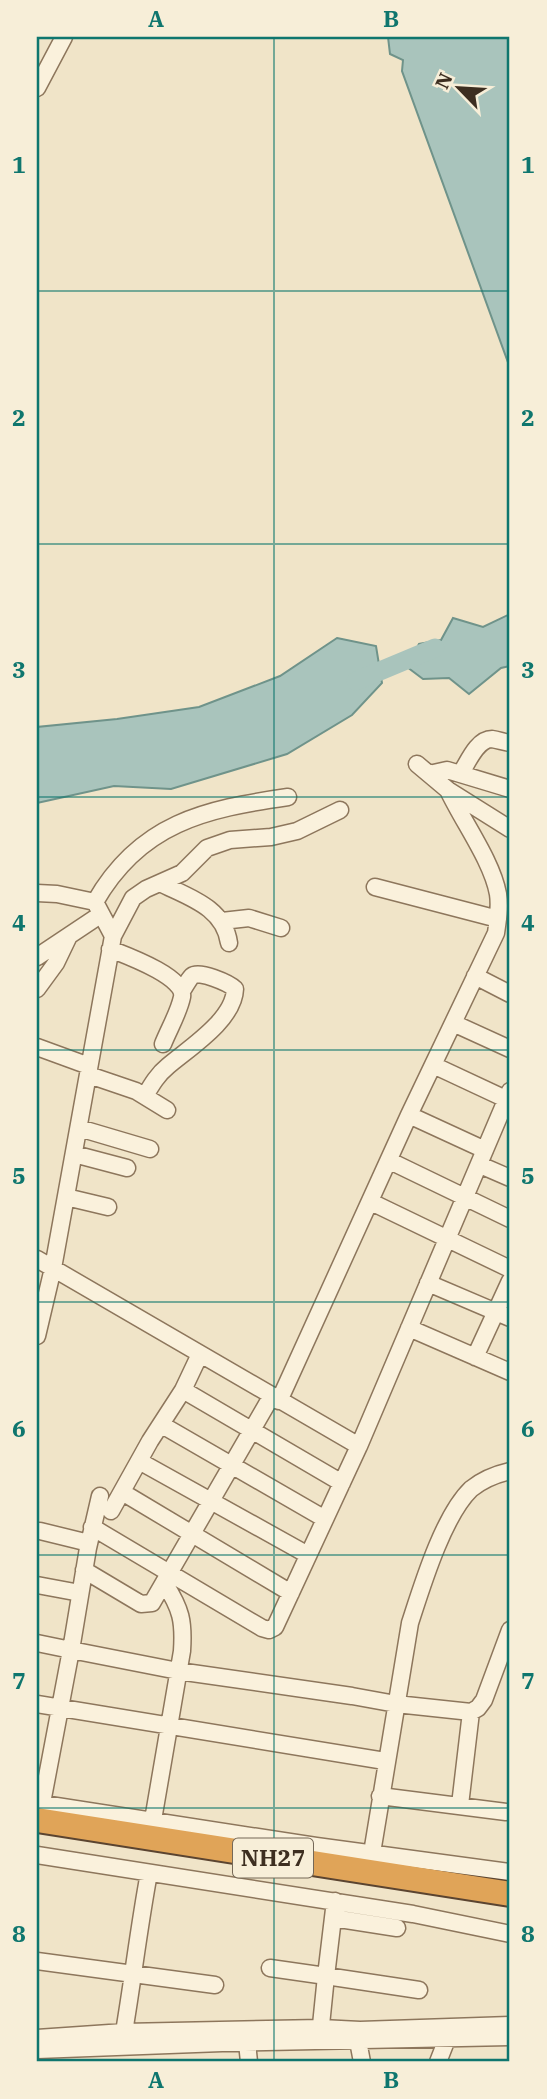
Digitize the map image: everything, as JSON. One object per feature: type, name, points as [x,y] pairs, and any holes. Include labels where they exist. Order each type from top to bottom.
[{"type":"highway","name":"NH27","points":[[39,1809],[510,1894]]},
{"type":"highway","name":"NH27","points":[[37,1852],[510,1909]]},
{"type":"street","points":[[37,88],[64,37]]},
{"type":"street","points":[[461,773],[477,747],[484,741],[491,739],[510,743]]},
{"type":"street","points":[[510,789],[461,773],[423,769],[448,790],[510,829]]},
{"type":"street","points":[[84,1570],[141,1604],[152,1603],[252,1429],[275,1399],[371,1202],[475,976],[501,930],[498,893],[487,862],[448,790]]},
{"type":"street","points":[[37,957],[68,937],[98,909],[119,867],[140,845],[174,825],[204,812],[288,797]]},
{"type":"street","points":[[37,1336],[53,1268],[111,942],[133,898],[146,889],[182,873],[197,856],[218,843],[297,831],[340,810]]},
{"type":"street","points":[[160,883],[198,902],[222,921],[227,929],[229,943]]},
{"type":"street","points":[[375,887],[501,930]]},
{"type":"street","points":[[37,893],[57,894],[98,909],[111,942],[180,986],[182,997],[163,1044]]},
{"type":"street","points":[[222,921],[249,918],[281,928]]},
{"type":"street","points":[[37,989],[56,964],[68,937]]},
{"type":"street","points":[[145,1096],[169,1065],[214,1028],[235,996],[235,989],[230,985],[199,974],[192,976],[182,991]]},
{"type":"street","points":[[475,976],[510,994]]},
{"type":"street","points":[[453,1023],[510,1049]]},
{"type":"street","points":[[37,1047],[145,1096],[167,1110]]},
{"type":"street","points":[[40,1531],[91,1535],[262,1628],[269,1630],[275,1627],[359,1446],[482,1157],[503,1128],[509,1097],[433,1065]]},
{"type":"street","points":[[410,1115],[482,1157],[510,1178]]},
{"type":"street","points":[[79,1128],[150,1149]]},
{"type":"street","points":[[74,1154],[127,1168]]},
{"type":"street","points":[[390,1161],[510,1219]]},
{"type":"street","points":[[66,1196],[108,1208]]},
{"type":"street","points":[[371,1202],[510,1269]]},
{"type":"street","points":[[37,1259],[359,1446]]},
{"type":"street","points":[[475,1357],[503,1315],[510,1281]]},
{"type":"street","points":[[428,1283],[503,1315]]},
{"type":"street","points":[[410,1328],[510,1372]]},
{"type":"street","points":[[111,1511],[183,1390],[200,1354]]},
{"type":"street","points":[[183,1390],[342,1483]]},
{"type":"street","points":[[162,1425],[325,1518]]},
{"type":"street","points":[[139,1461],[308,1555]]},
{"type":"street","points":[[372,1853],[410,1623],[422,1586],[446,1529],[470,1490],[483,1480],[510,1471]]},
{"type":"street","points":[[122,1492],[291,1593]]},
{"type":"street","points":[[100,1496],[39,1809],[153,1820],[510,1872]]},
{"type":"street","points":[[153,1820],[184,1626],[168,1578]]},
{"type":"street","points":[[37,1585],[80,1593]]},
{"type":"street","points":[[37,1643],[178,1671],[396,1704],[471,1712],[484,1700],[504,1665],[510,1630]]},
{"type":"street","points":[[37,1704],[385,1762]]},
{"type":"street","points":[[460,1805],[471,1712]]},
{"type":"street","points":[[380,1796],[506,1812]]},
{"type":"street","points":[[37,1852],[334,1910],[397,1928]]},
{"type":"street","points":[[124,2032],[149,1873]]},
{"type":"street","points":[[334,1910],[413,1914],[510,1934]]},
{"type":"street","points":[[321,2034],[334,1910]]},
{"type":"street","points":[[37,1961],[215,1985]]},
{"type":"street","points":[[270,1968],[419,1990]]},
{"type":"street","points":[[321,2034],[358,2041],[510,2025]]},
{"type":"street","points":[[37,2050],[360,2030],[510,2037]]},
{"type":"street","points":[[37,2038],[61,2050],[124,2032],[246,2036]]},
{"type":"street","points":[[438,2062],[448,2033]]},
{"type":"street","points":[[246,2036],[250,2062]]},
{"type":"street","points":[[358,2041],[362,2062]]},
{"type":"water","points":[[388,37],[510,37],[510,368],[402,71],[403,60],[390,54]]},
{"type":"water","points":[[510,614],[510,666],[501,668],[469,694],[449,678],[423,679],[407,667],[419,644],[441,640],[453,618],[483,627]]},
{"type":"water","points":[[337,638],[376,646],[382,683],[352,715],[287,754],[171,789],[114,786],[37,803],[37,727],[199,707],[280,676]]},
{"type":"waterway","points":[[356,681],[435,648]]}]
